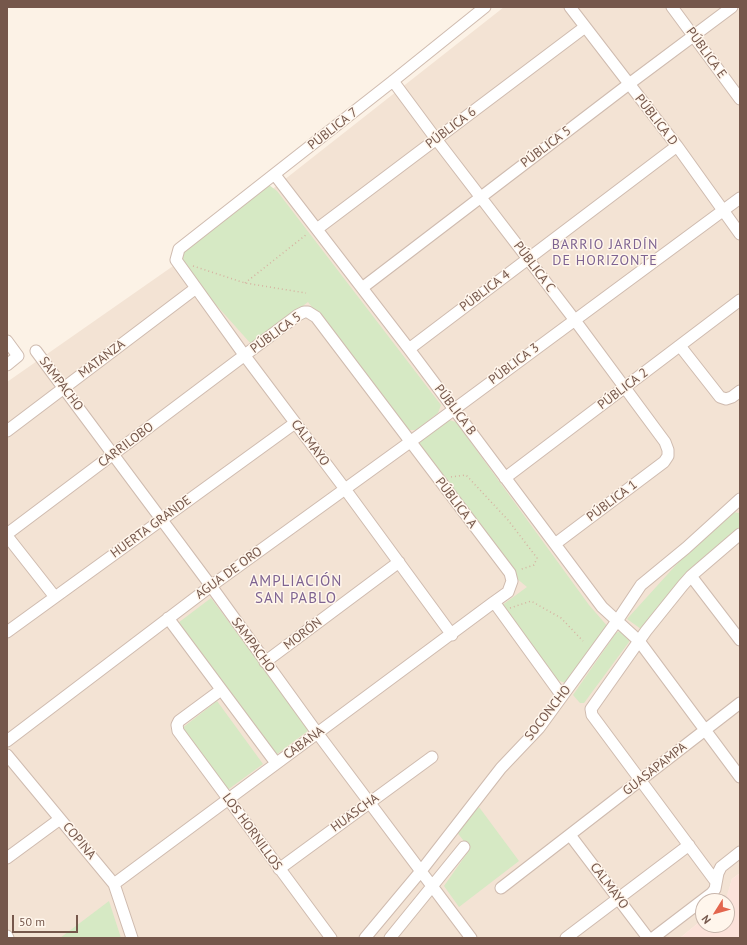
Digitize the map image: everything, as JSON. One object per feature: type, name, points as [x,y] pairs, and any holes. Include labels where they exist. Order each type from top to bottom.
[{"type":"street","name":"PÚBLICA 7","points":[[179,249],[485,7]]},
{"type":"street","name":"PÚBLICA D","points":[[570,7],[677,146],[740,234]]},
{"type":"street","name":"PÚBLICA E","points":[[672,7],[740,99]]},
{"type":"street","name":"PÚBLICA 5","points":[[362,288],[732,7]]},
{"type":"street","name":"PÚBLICA 6","points":[[312,232],[585,27]]},
{"type":"street","name":"PÚBLICA C","points":[[393,81],[436,140],[574,319],[665,442],[668,450],[668,456]]},
{"type":"street","name":"PÚBLICA 4","points":[[409,349],[677,146]]},
{"type":"street","name":"PÚBLICA B","points":[[275,174],[312,232],[362,288],[602,607],[639,641],[740,777]]},
{"type":"street","points":[[574,319],[740,198]]},
{"type":"street","name":"CALMAYO","points":[[179,249],[176,260],[245,356],[452,634]]},
{"type":"street","name":"MATANZA","points":[[7,430],[196,288]]},
{"type":"street","name":"PÚBLICA 2","points":[[505,478],[740,300]]},
{"type":"street","name":"PÚBLICA 5","points":[[245,356],[298,316],[304,312],[308,312]]},
{"type":"street","name":"PÚBLICA A","points":[[308,312],[316,317],[510,573]]},
{"type":"street","name":"PÚBLICA 3","points":[[454,409],[574,319]]},
{"type":"street","name":"SAMPACHO","points":[[7,341],[18,356],[7,365]]},
{"type":"street","points":[[680,346],[720,397],[726,399],[732,397],[740,391]]},
{"type":"street","name":"SAMPACHO","points":[[36,351],[318,734],[471,938]]},
{"type":"street","name":"CARRILOBO","points":[[7,535],[245,356]]},
{"type":"street","name":"AGUA DE ORO","points":[[7,741],[210,586],[454,409]]},
{"type":"street","name":"HUERTA GRANDE","points":[[7,632],[295,423]]},
{"type":"street","name":"PÚBLICA 1","points":[[555,544],[664,462],[668,456]]},
{"type":"street","name":"SOCONCHO","points":[[366,938],[421,871],[501,768],[539,728],[618,621],[641,585],[739,501]]},
{"type":"street","points":[[716,882],[592,715],[591,709],[593,704],[639,641],[691,576],[740,534]]},
{"type":"street","points":[[7,535],[55,597]]},
{"type":"street","name":"MORÓN","points":[[265,662],[399,562]]},
{"type":"street","points":[[510,573],[512,581],[508,592],[494,602],[562,696]]},
{"type":"street","points":[[691,576],[740,640]]},
{"type":"street","name":"CABANA","points":[[114,884],[494,602]]},
{"type":"street","points":[[168,618],[276,763]]},
{"type":"street","name":"LOS HORNILLOS","points":[[221,690],[179,721],[177,724],[178,731],[331,938]]},
{"type":"street","name":"GUASAPAMPA","points":[[501,888],[740,703]]},
{"type":"street","name":"COPINA","points":[[7,755],[114,884],[132,938]]},
{"type":"street","name":"HUASCHA","points":[[280,869],[432,757]]},
{"type":"street","points":[[7,858],[60,819]]},
{"type":"street","name":"CALMAYO","points":[[570,835],[648,938]]},
{"type":"street","points":[[566,938],[689,845]]},
{"type":"street","points":[[390,938],[464,847]]},
{"type":"street","points":[[653,938],[712,893],[715,889],[718,873],[722,867],[740,852]]},
{"type":"path","points":[[245,283],[312,232]]},
{"type":"path","points":[[192,265],[245,283],[306,293]]},
{"type":"path","points":[[438,479],[466,476],[508,520],[537,558],[534,565],[510,573]]},
{"type":"path","points":[[501,612],[531,601],[561,618],[582,641]]},
{"type":"shaded area","points":[[504,7],[740,7],[740,873],[732,879],[728,893],[695,893],[695,926],[680,938],[7,938],[7,382],[186,257]]},
{"type":"shaded area","points":[[740,873],[740,938],[680,938],[695,926],[695,933],[735,933],[735,893],[728,893],[732,879]]},
{"type":"green space","points":[[269,185],[277,191],[441,405],[438,413],[416,430],[407,430],[308,302],[252,345],[176,260],[185,251]]},
{"type":"green space","points":[[449,420],[456,422],[589,605],[609,628],[565,683],[555,679],[501,606],[527,587],[510,573],[418,446],[421,441]]},
{"type":"green space","points":[[733,512],[739,513],[740,515],[740,527],[685,575],[641,629],[627,619],[686,554]]},
{"type":"green space","points":[[211,598],[309,730],[272,758],[174,626]]},
{"type":"green space","points":[[620,631],[626,634],[629,642],[584,703],[580,703],[573,695],[616,633]]},
{"type":"green space","points":[[217,701],[263,764],[226,791],[181,729]]},
{"type":"green space","points":[[479,807],[519,861],[459,907],[444,886],[470,849],[456,831]]},
{"type":"green space","points":[[109,901],[121,938],[60,938]]},
{"type":"district","name":"BARRIO JARDÍN DE HORIZONTE","points":[[605,254]]},
{"type":"district","name":"AMPLIACIÓN SAN PABLO","points":[[296,590]]}]
